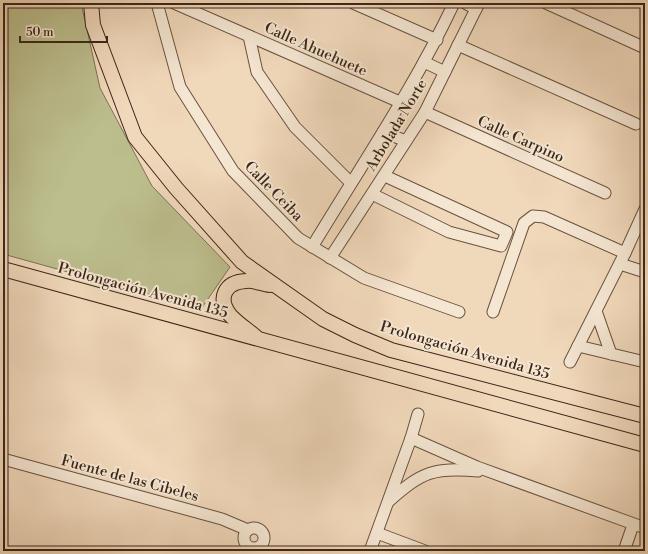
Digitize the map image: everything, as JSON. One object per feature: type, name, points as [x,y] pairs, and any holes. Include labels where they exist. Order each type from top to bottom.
[{"type":"main road","name":"Prolongación Avenida 135","points":[[91,3],[93,25],[136,137],[176,188],[242,262],[274,286],[323,319],[355,335],[391,350],[645,416]]},
{"type":"main road","name":"Prolongación Avenida 135","points":[[3,269],[645,445]]},
{"type":"main road","points":[[259,340],[231,315],[224,303],[224,295],[228,287],[236,282],[247,280],[274,286]]},
{"type":"street","name":"Calle Ceiba","points":[[157,3],[180,87],[233,171],[298,238],[364,278],[459,312]]},
{"type":"street","name":"Calle Ahuehuete","points":[[174,3],[402,103]]},
{"type":"street","points":[[353,3],[437,40]]},
{"type":"street","name":"Arbolada Norte","points":[[312,247],[402,103],[437,40],[454,3]]},
{"type":"street","points":[[464,3],[478,6]]},
{"type":"street","points":[[546,3],[645,48]]},
{"type":"street","name":"Arbolada Norte","points":[[330,258],[385,176],[425,112],[478,6]]},
{"type":"street","points":[[249,36],[257,72],[295,127],[351,183]]},
{"type":"street","points":[[458,45],[636,124]]},
{"type":"street","points":[[424,62],[444,72]]},
{"type":"street","name":"Calle Carpino","points":[[425,112],[605,193]]},
{"type":"street","points":[[383,132],[406,141]]},
{"type":"street","points":[[372,194],[448,232],[501,246],[507,232],[385,176]]},
{"type":"street","points":[[570,362],[625,253],[642,225],[645,209]]},
{"type":"street","points":[[493,312],[524,223],[533,216],[544,217],[625,253]]},
{"type":"street","points":[[620,264],[645,272]]},
{"type":"street","points":[[596,311],[611,354]]},
{"type":"street","points":[[578,346],[645,362]]},
{"type":"street","points":[[370,551],[411,438],[418,414]]},
{"type":"street","points":[[411,438],[489,472],[633,525],[645,528]]},
{"type":"street","name":"Fuente de las Cibeles","points":[[3,459],[222,519],[248,530],[244,535],[244,542],[248,547],[257,549]]},
{"type":"street","points":[[388,501],[402,489],[432,471],[448,469],[489,472]]},
{"type":"street","points":[[624,551],[633,525]]},
{"type":"street","points":[[377,533],[425,551]]},
{"type":"green space","points":[[3,3],[81,3],[100,88],[152,186],[230,267],[201,309],[3,254]]}]
